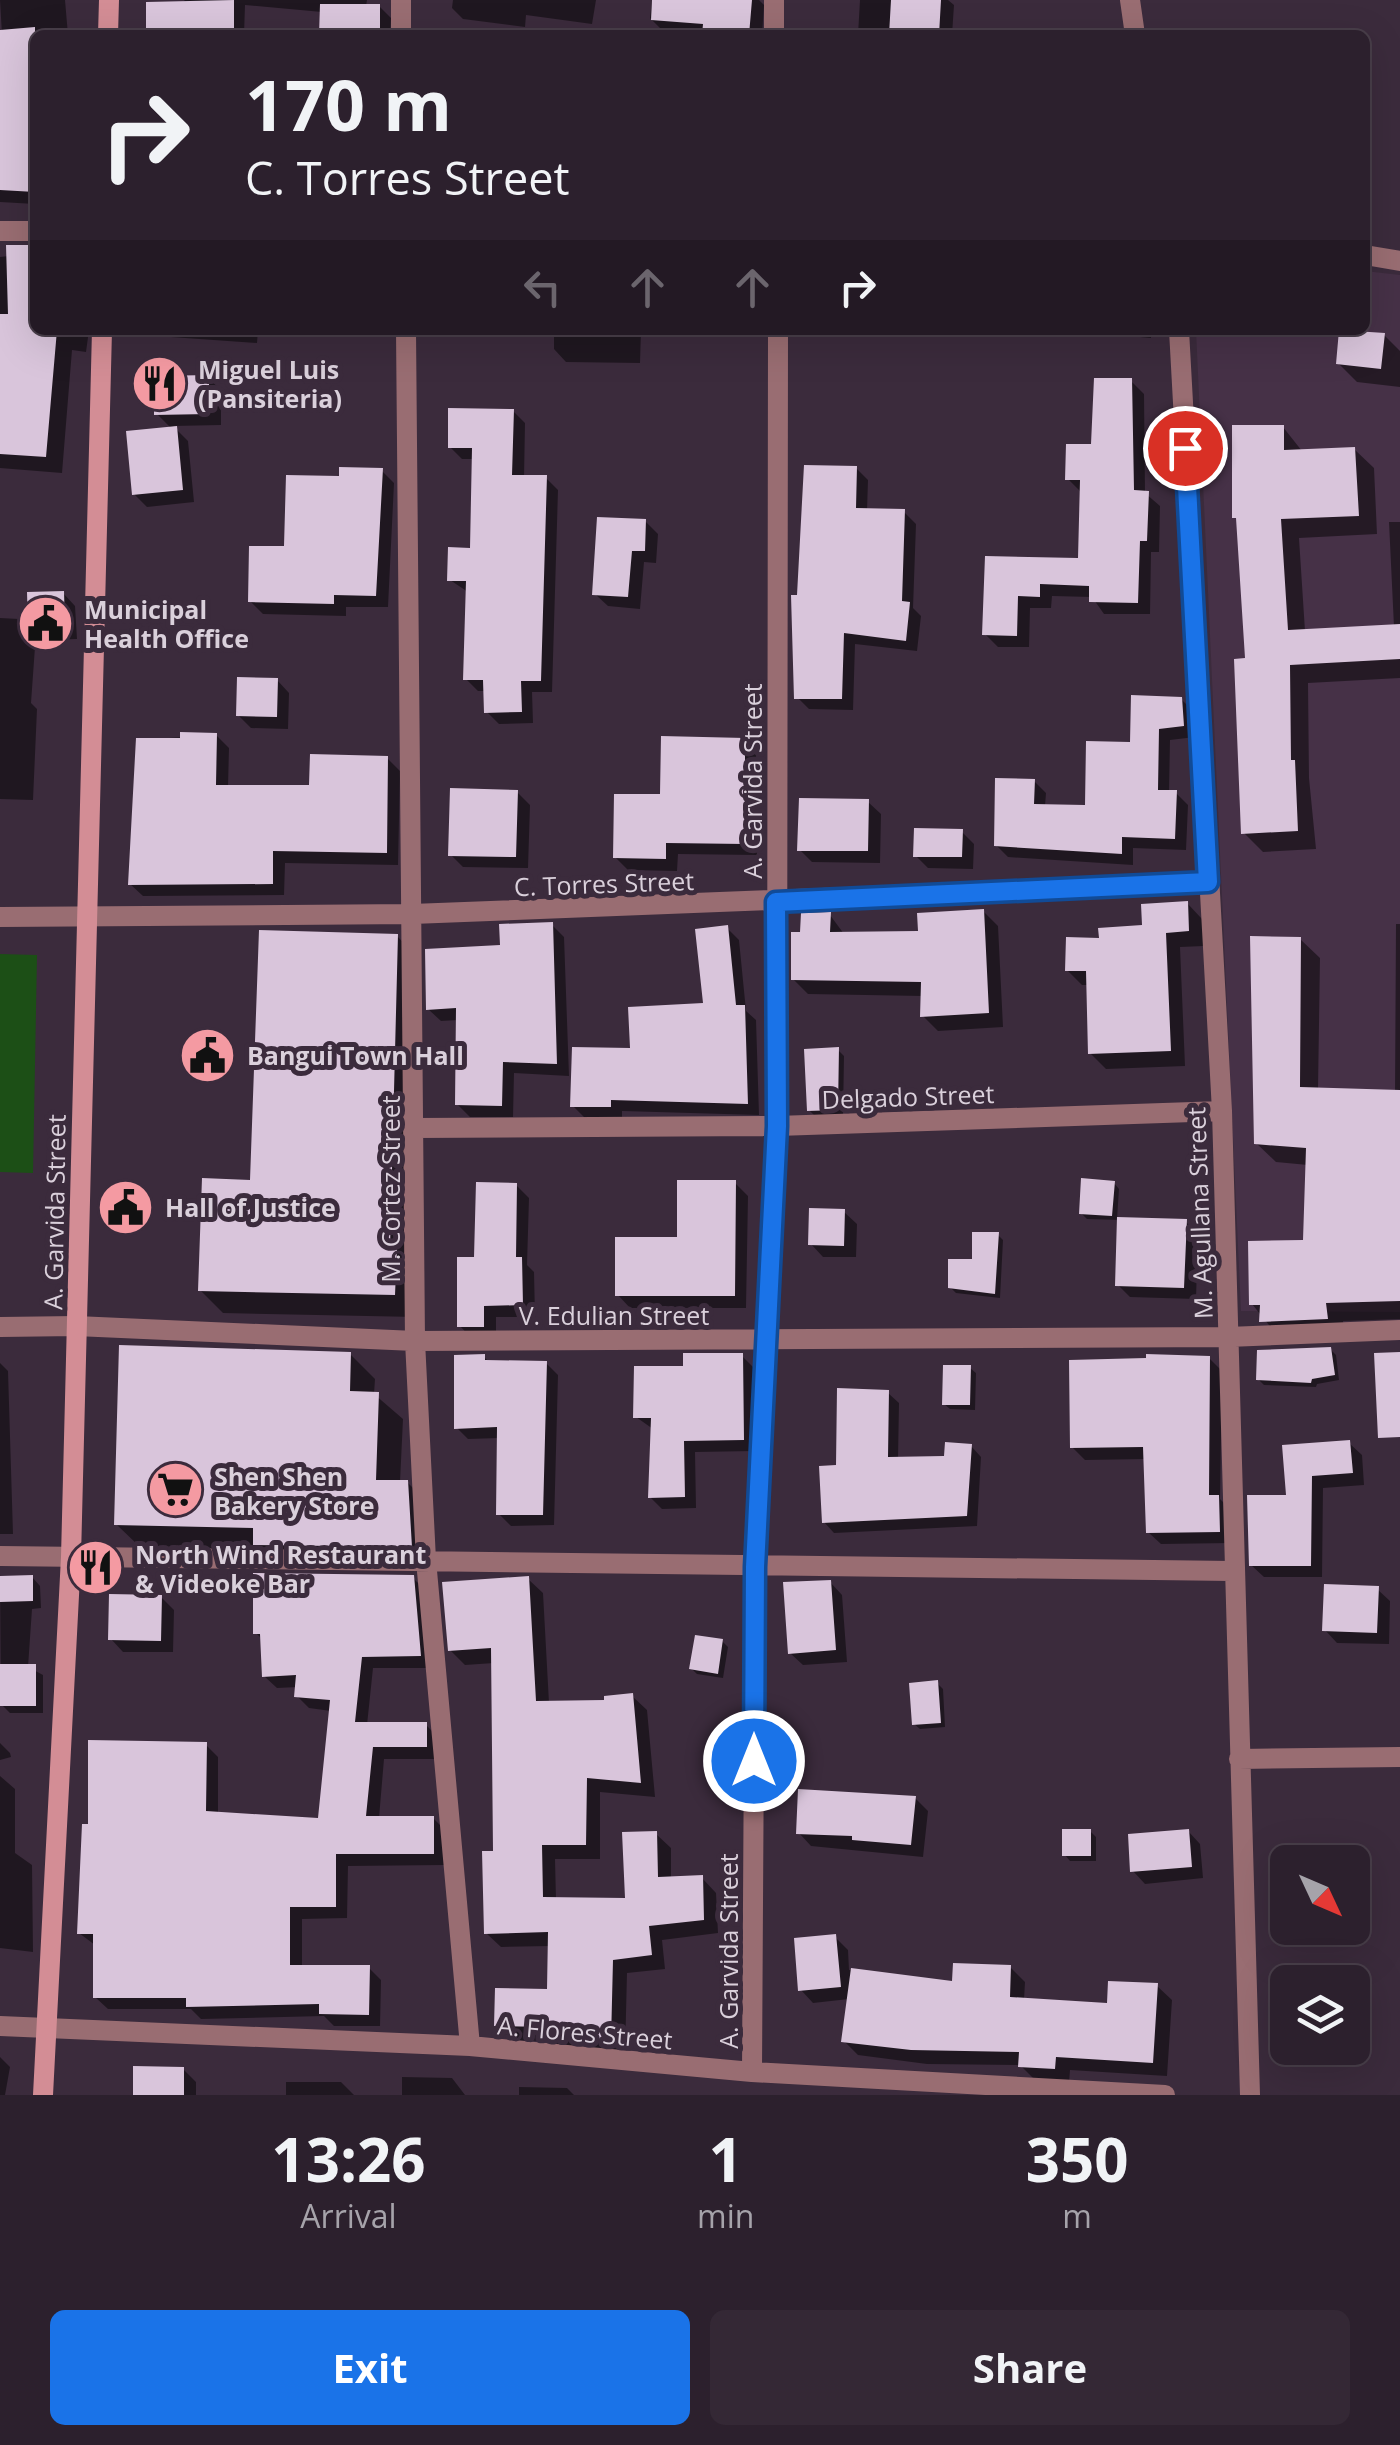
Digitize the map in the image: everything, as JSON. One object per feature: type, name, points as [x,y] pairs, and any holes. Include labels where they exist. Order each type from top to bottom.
[{"type":"main road","points":[[108,30],[109,0]]},
{"type":"main road","name":"A. Garvida Street","points":[[44,2095],[70,1557],[102,335]]},
{"type":"street","points":[[401,0],[401,30]]},
{"type":"street","points":[[774,0],[774,30]]},
{"type":"street","points":[[1130,0],[1135,30]]},
{"type":"street","points":[[0,230],[30,232]]},
{"type":"street","points":[[1370,256],[1400,260]]},
{"type":"street","name":"M. Cortez Street","points":[[406,335],[415,1341],[426,1560],[470,2046]]},
{"type":"street","name":"A. Garvida Street","points":[[752,2072],[755,1567],[777,1126],[778,335]]},
{"type":"street","name":"M. Agullana Street","points":[[1179,335],[1222,1110],[1232,1571],[1250,2095]]},
{"type":"street","name":"C. Torres Street","points":[[0,917],[412,914],[1208,882]]},
{"type":"street","name":"Delgado Street","points":[[415,1128],[777,1126],[1222,1110]]},
{"type":"street","name":"V. Edulian Street","points":[[0,1327],[76,1326],[415,1341],[1228,1336],[1400,1330]]},
{"type":"street","points":[[0,1556],[1232,1571]]},
{"type":"street","points":[[1238,1759],[1400,1757]]},
{"type":"street","name":"A. Flores Street","points":[[0,2026],[470,2046],[752,2072],[1165,2095]]},
{"type":"shaded area","points":[[1370,272],[1400,275],[1400,1312],[1241,1311],[1196,335],[1370,335]]},
{"type":"green space","points":[[0,954],[37,955],[33,1173],[0,1172]]},
{"type":"building","points":[[234,0],[234,30],[146,30],[146,2]]},
{"type":"building","points":[[652,0],[752,0],[749,30],[702,30],[703,24],[651,20]]},
{"type":"building","points":[[891,0],[941,0],[939,30],[889,30]]},
{"type":"building","points":[[320,4],[380,4],[380,30],[319,30]]},
{"type":"building","points":[[35,27],[30,30],[30,192],[0,190],[0,30]]},
{"type":"building","points":[[6,245],[30,245],[30,335],[57,335],[46,457],[0,454],[0,314],[8,314]]},
{"type":"building","points":[[1385,333],[1381,369],[1336,364],[1339,335]]},
{"type":"building","points":[[209,375],[209,414],[154,415],[154,376]]},
{"type":"building","points":[[1094,378],[1132,378],[1134,490],[1149,491],[1147,541],[1140,541],[1138,603],[1089,602],[1089,586],[1040,584],[1040,597],[1018,596],[1017,636],[982,635],[985,556],[1078,558],[1080,480],[1065,480],[1066,444],[1091,444]]},
{"type":"building","points":[[448,408],[514,409],[512,475],[547,475],[541,681],[521,681],[522,712],[484,713],[483,680],[463,680],[466,581],[447,581],[448,547],[470,548],[472,448],[448,448]]},
{"type":"building","points":[[1232,425],[1284,425],[1284,450],[1355,447],[1359,516],[1281,519],[1288,630],[1400,624],[1400,659],[1290,665],[1291,760],[1295,760],[1298,831],[1241,834],[1234,659],[1245,658],[1236,518],[1232,518]]},
{"type":"building","points":[[177,426],[183,490],[132,495],[126,431]]},
{"type":"building","points":[[804,465],[857,466],[856,508],[905,509],[902,601],[910,602],[906,641],[844,633],[842,699],[794,699],[791,595],[797,595]]},
{"type":"building","points":[[339,467],[383,468],[376,596],[334,595],[334,604],[248,602],[249,546],[284,546],[286,475],[339,476]]},
{"type":"building","points":[[597,517],[646,519],[645,551],[632,551],[628,597],[592,595]]},
{"type":"building","points":[[64,591],[65,627],[28,628],[27,592]]},
{"type":"building","points":[[237,677],[278,678],[277,717],[236,716]]},
{"type":"building","points":[[1131,695],[1182,697],[1184,726],[1159,729],[1158,790],[1177,790],[1175,839],[1122,837],[1122,854],[994,846],[995,778],[1035,779],[1034,804],[1085,805],[1086,741],[1130,742]]},
{"type":"building","points":[[180,732],[217,733],[216,785],[309,785],[310,754],[388,756],[387,853],[273,851],[273,884],[128,885],[136,738],[180,738]]},
{"type":"building","points":[[661,736],[745,738],[745,844],[666,843],[666,859],[613,858],[614,794],[660,794]]},
{"type":"building","points":[[450,788],[518,790],[516,857],[448,856]]},
{"type":"building","points":[[799,798],[869,799],[868,851],[797,851]]},
{"type":"building","points":[[914,828],[963,829],[962,857],[913,857]]},
{"type":"building","points":[[1188,901],[1189,931],[1166,933],[1171,1051],[1088,1054],[1086,971],[1065,971],[1066,937],[1099,938],[1098,928],[1142,925],[1141,904]]},
{"type":"building","points":[[984,909],[989,1013],[920,1017],[921,982],[791,980],[791,932],[800,932],[801,913],[831,912],[830,932],[918,931],[917,913]]},
{"type":"building","points":[[553,922],[557,1064],[503,1062],[502,1106],[455,1105],[456,1008],[426,1010],[425,949],[500,945],[499,924]]},
{"type":"building","points":[[728,925],[736,1005],[745,1005],[748,1104],[611,1100],[611,1107],[570,1107],[572,1047],[630,1048],[628,1007],[703,1003],[695,929]]},
{"type":"building","points":[[259,930],[398,934],[390,1248],[397,1248],[395,1295],[198,1291],[202,1178],[250,1180]]},
{"type":"building","points":[[1250,936],[1301,937],[1300,1087],[1400,1090],[1400,1301],[1326,1303],[1328,1319],[1259,1322],[1260,1305],[1249,1305],[1248,1241],[1303,1240],[1306,1148],[1254,1144]]},
{"type":"building","points":[[839,1047],[838,1110],[807,1111],[804,1049]]},
{"type":"building","points":[[1081,1178],[1115,1181],[1112,1216],[1079,1214]]},
{"type":"building","points":[[677,1180],[736,1180],[735,1296],[615,1296],[615,1237],[677,1237]]},
{"type":"building","points":[[476,1182],[517,1183],[516,1257],[522,1257],[523,1305],[484,1306],[484,1327],[457,1327],[457,1257],[474,1257]]},
{"type":"building","points":[[809,1208],[845,1209],[844,1246],[808,1245]]},
{"type":"building","points":[[1117,1217],[1187,1219],[1184,1288],[1115,1286]]},
{"type":"building","points":[[972,1232],[999,1232],[995,1294],[948,1288],[948,1259],[972,1259]]},
{"type":"building","points":[[119,1345],[351,1352],[350,1391],[379,1392],[376,1480],[408,1480],[412,1547],[253,1545],[253,1528],[114,1525]]},
{"type":"building","points":[[1331,1347],[1335,1375],[1312,1379],[1311,1383],[1256,1380],[1257,1350]]},
{"type":"building","points":[[1400,1352],[1400,1437],[1378,1438],[1374,1353]]},
{"type":"building","points":[[683,1353],[743,1353],[744,1440],[684,1441],[685,1497],[648,1498],[651,1418],[633,1418],[634,1366],[683,1366]]},
{"type":"building","points":[[485,1354],[485,1360],[547,1361],[543,1515],[496,1515],[497,1427],[454,1429],[454,1355]]},
{"type":"building","points":[[1146,1354],[1210,1356],[1209,1495],[1219,1495],[1220,1532],[1146,1533],[1143,1447],[1070,1448],[1069,1360],[1146,1358]]},
{"type":"building","points":[[943,1365],[971,1365],[970,1405],[942,1405]]},
{"type":"building","points":[[837,1388],[889,1390],[888,1457],[944,1456],[945,1442],[972,1444],[967,1516],[822,1523],[819,1466],[836,1465]]},
{"type":"building","points":[[1350,1440],[1353,1473],[1312,1476],[1311,1566],[1249,1566],[1247,1495],[1286,1495],[1282,1445]]},
{"type":"building","points":[[253,1573],[414,1575],[421,1656],[362,1657],[355,1722],[427,1722],[427,1747],[373,1747],[366,1816],[434,1816],[434,1854],[336,1854],[336,1907],[290,1907],[290,1965],[370,1965],[369,2015],[319,2014],[319,2004],[186,2007],[186,1998],[93,1998],[93,1934],[77,1934],[82,1824],[88,1824],[88,1740],[207,1742],[206,1811],[318,1818],[330,1700],[294,1697],[296,1675],[262,1677],[260,1634],[253,1634]]},
{"type":"building","points":[[33,1575],[33,1601],[0,1602],[0,1576]]},
{"type":"building","points":[[529,1576],[536,1701],[604,1700],[604,1696],[633,1693],[641,1783],[587,1778],[586,1845],[542,1845],[543,1897],[625,1898],[622,1832],[657,1831],[658,1877],[703,1875],[704,1920],[649,1926],[652,1955],[613,1960],[611,2041],[546,2039],[547,2027],[494,2026],[495,1988],[547,1989],[548,1932],[484,1934],[482,1851],[493,1851],[491,1648],[448,1651],[442,1582]]},
{"type":"building","points":[[831,1580],[836,1650],[788,1654],[783,1582]]},
{"type":"building","points":[[1324,1584],[1379,1586],[1377,1633],[1322,1631]]},
{"type":"building","points":[[109,1594],[162,1595],[161,1641],[108,1640]]},
{"type":"building","points":[[695,1635],[723,1639],[718,1674],[689,1669]]},
{"type":"building","points":[[0,1664],[36,1664],[36,1706],[0,1706]]},
{"type":"building","points":[[938,1680],[941,1723],[912,1725],[909,1683]]},
{"type":"building","points":[[798,1789],[916,1796],[911,1845],[852,1840],[852,1836],[796,1834]]},
{"type":"building","points":[[1062,1829],[1091,1829],[1091,1856],[1062,1856]]},
{"type":"building","points":[[1189,1829],[1192,1867],[1130,1872],[1128,1834]]},
{"type":"building","points":[[836,1934],[841,1987],[798,1991],[794,1938]]},
{"type":"building","points":[[953,1963],[1011,1965],[1010,1997],[1107,2003],[1108,1981],[1158,1983],[1153,2063],[1056,2057],[1055,2069],[1018,2067],[1019,2052],[911,2050],[841,2042],[851,1968],[952,1981]]},
{"type":"building","points":[[133,2066],[184,2067],[184,2095],[133,2095]]},
{"type":"place","name":"Miguel Luis (Pansiteria)","points":[[159,383]]},
{"type":"place","name":"Municipal Health Office","points":[[45,623]]},
{"type":"place","name":"Bangui Town Hall","points":[[208,1055]]},
{"type":"place","name":"Hall of Justice","points":[[126,1207]]},
{"type":"place","name":"Shen Shen Bakery Store","points":[[175,1490]]},
{"type":"place","name":"North Wind Restaurant & Videoke Bar","points":[[96,1568]]},
{"type":"route","points":[[754,1761],[755,1567],[777,1126],[776,902],[1208,882],[1185,448]]}]
